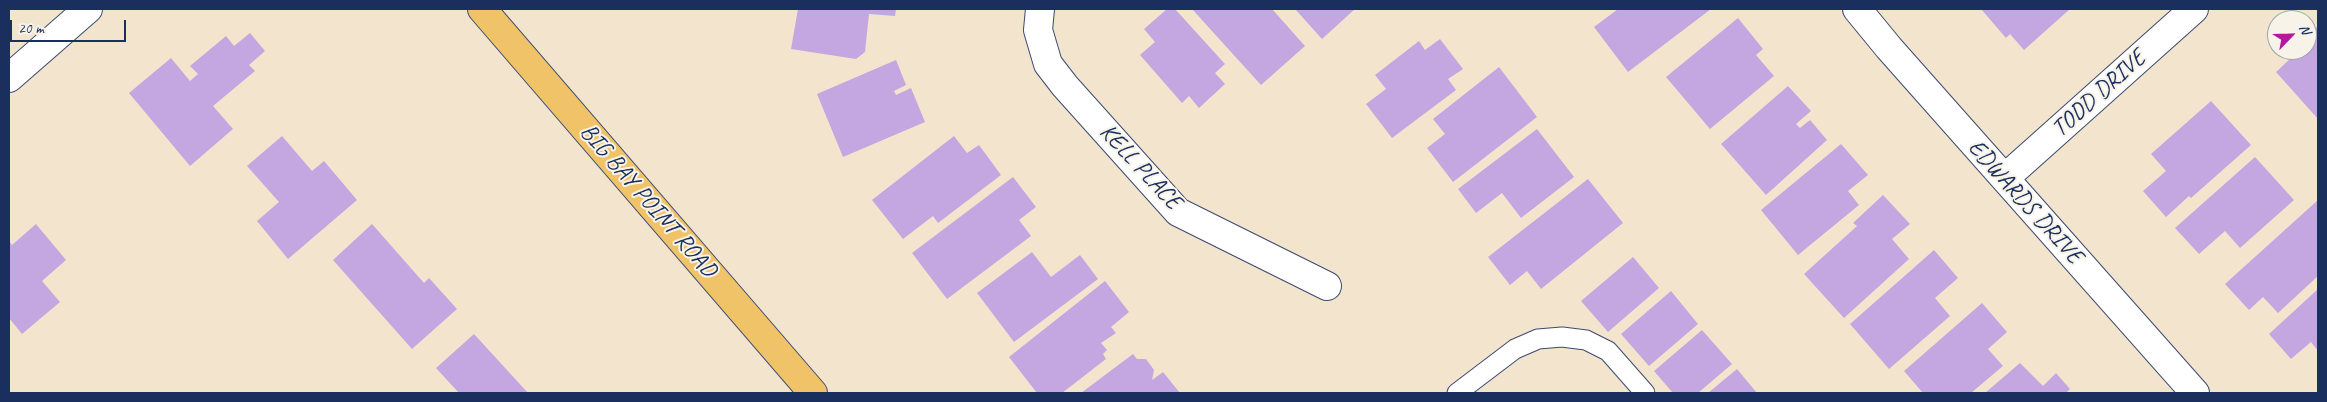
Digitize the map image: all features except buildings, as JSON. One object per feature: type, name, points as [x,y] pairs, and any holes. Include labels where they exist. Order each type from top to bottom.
[{"type":"main road","name":"BIG BAY POINT ROAD","points":[[482,9],[813,393]]},
{"type":"street","points":[[9,78],[88,9]]},
{"type":"street","name":"KELL PLACE","points":[[1040,9],[1038,30],[1048,64],[1065,86],[1178,212],[1327,286]]},
{"type":"street","name":"EDWARDS DRIVE","points":[[1857,9],[1889,48],[2195,393]]},
{"type":"street","name":"TODD DRIVE","points":[[2005,178],[2194,9]]},
{"type":"lane","points":[[1457,393],[1515,348],[1538,339],[1562,337],[1586,340],[1608,350],[1645,393]]}]
